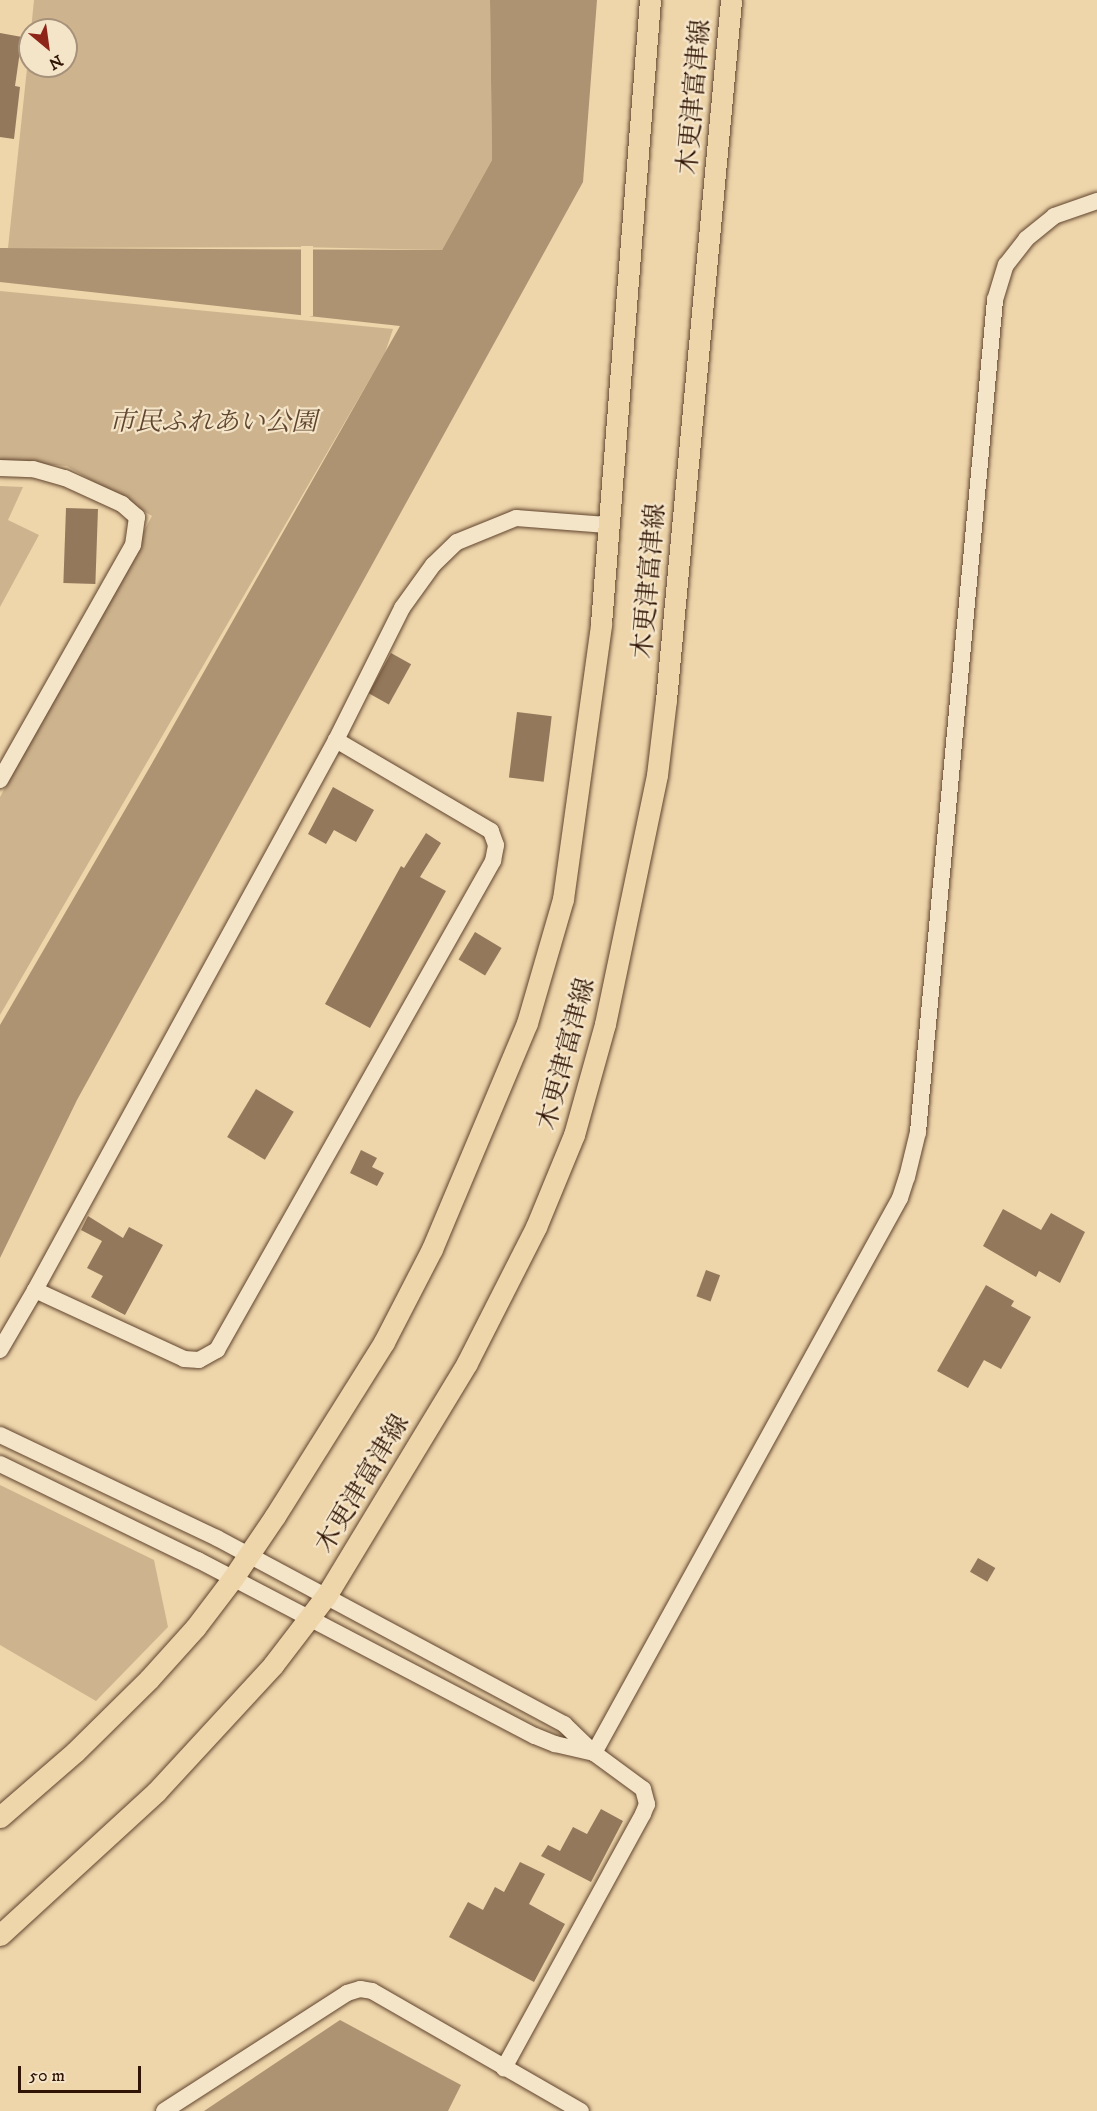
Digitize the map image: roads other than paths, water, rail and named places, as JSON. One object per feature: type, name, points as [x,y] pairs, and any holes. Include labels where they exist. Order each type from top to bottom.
[{"type":"main road","name":"木更津富津線","points":[[0,1817],[75,1752],[149,1679],[195,1628],[249,1555],[384,1342],[432,1249],[527,1023],[563,899],[602,624],[650,0]]},
{"type":"main road","name":"木更津富津線","points":[[0,1935],[156,1792],[273,1665],[326,1596],[467,1364],[536,1227],[574,1135],[605,1024],[648,827],[666,700],[731,0]]},
{"type":"street","points":[[594,1753],[696,1572],[904,1187],[918,1132],[995,300],[1006,265],[1026,239],[1054,216],[1097,201]]},
{"type":"street","points":[[0,468],[33,469],[65,478],[122,504],[136,517],[133,545],[0,780]]},
{"type":"street","points":[[0,1350],[336,740],[402,608],[433,565],[457,542],[516,518],[608,525]]},
{"type":"street","points":[[35,1290],[184,1359],[199,1360],[217,1350],[493,861],[496,845],[491,831],[336,740]]},
{"type":"street","points":[[0,1436],[249,1555],[564,1724],[594,1753],[640,1785],[647,1799],[646,1809],[504,2068]]},
{"type":"street","points":[[0,1464],[233,1578],[535,1736],[555,1744],[594,1753]]},
{"type":"street","points":[[164,2111],[347,1993],[360,1989],[372,1991],[581,2111]]},
{"type":"park label","name":"市民ふれあい公園","points":[[213,423]]}]
